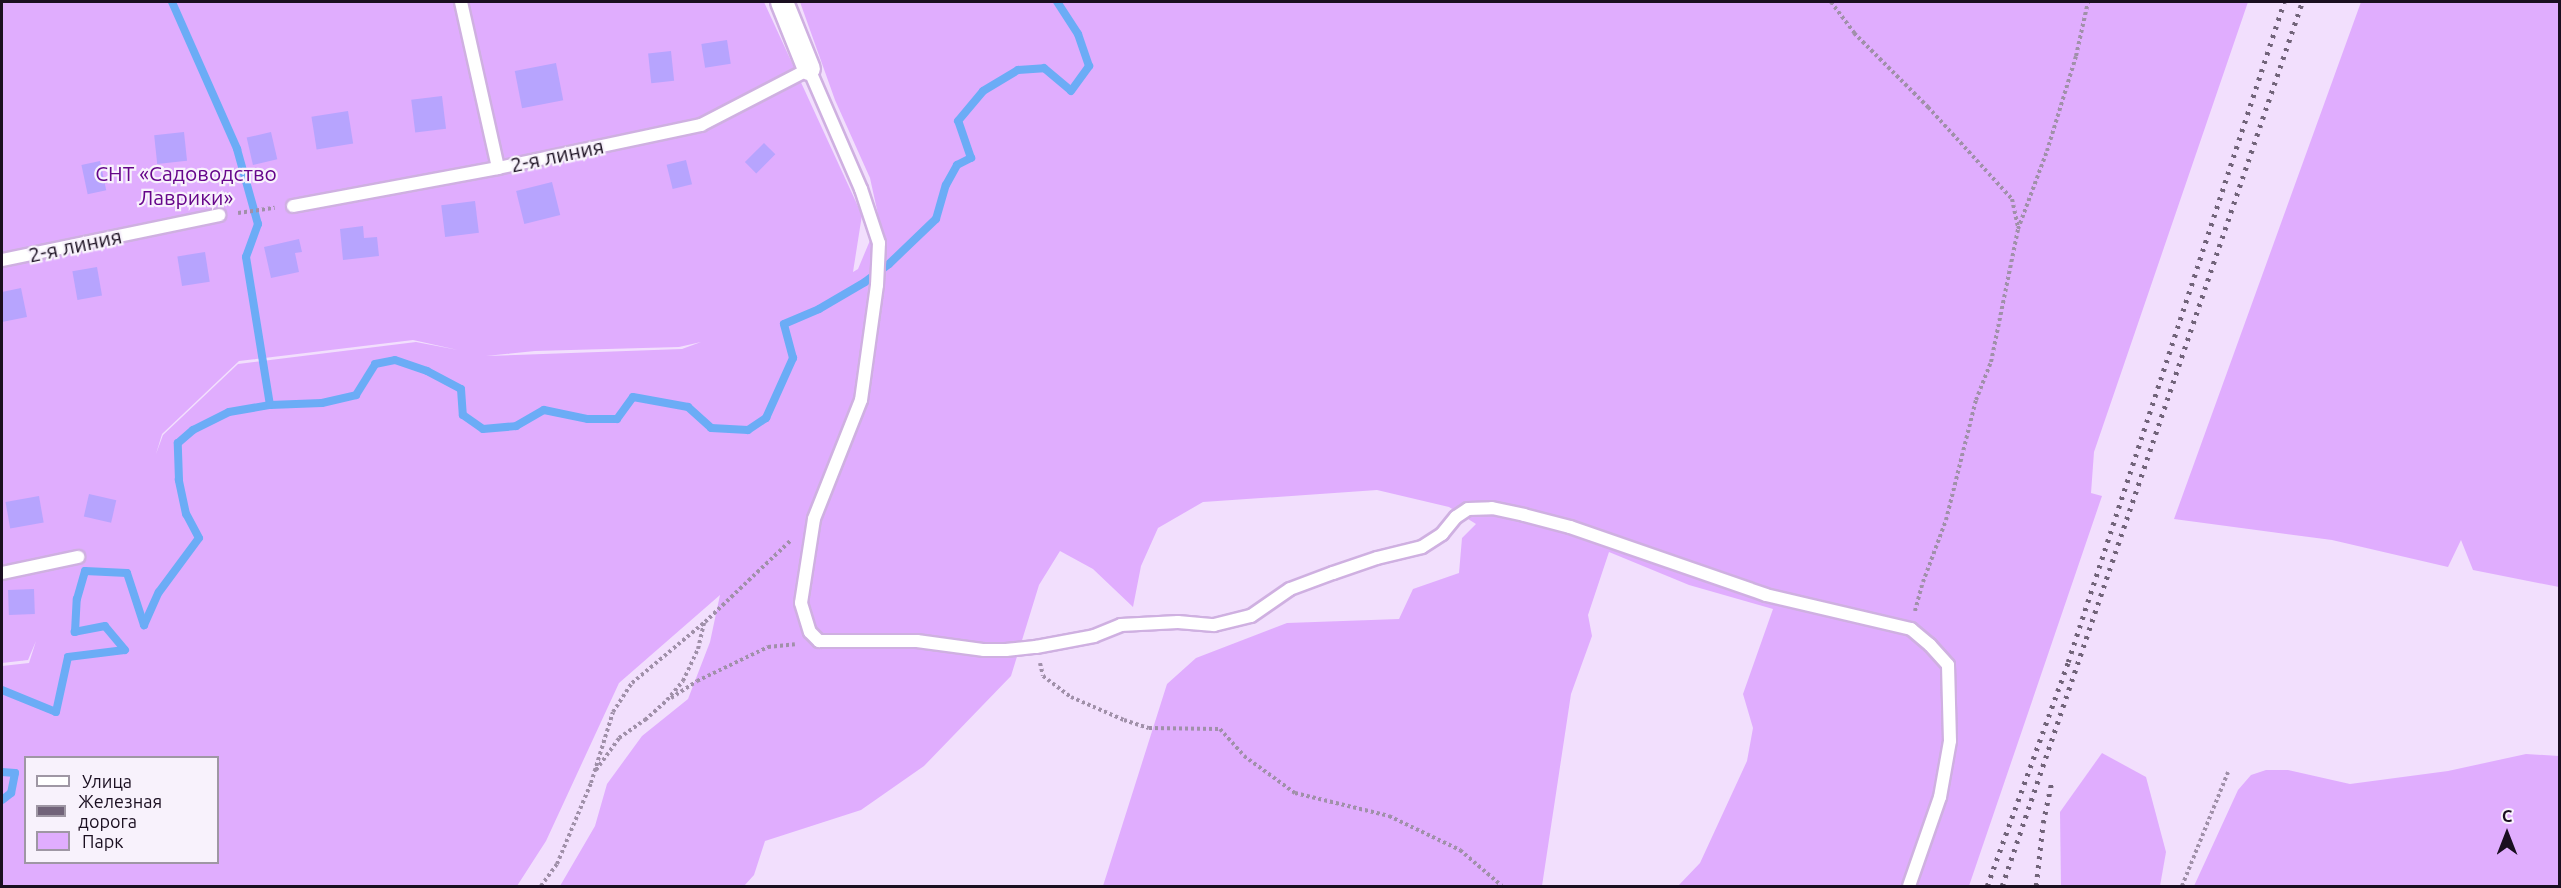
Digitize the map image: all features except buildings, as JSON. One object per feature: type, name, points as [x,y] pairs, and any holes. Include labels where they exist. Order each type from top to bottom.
[{"type":"street","points":[[782,2],[808,69]]},
{"type":"lane","points":[[461,2],[498,168]]},
{"type":"lane","points":[[808,69],[861,189],[879,243],[877,285],[861,400],[814,519],[801,603],[810,632],[819,641],[917,641],[984,650],[1036,647],[1094,636],[1121,625],[1178,622],[1214,625],[1251,616],[1290,589],[1377,558],[1422,547],[1442,534],[1456,517],[1468,508],[1492,508],[1570,526],[1766,595],[1911,629],[1948,665],[1950,741],[1940,797],[1910,886]]},
{"type":"lane","name":"2-я линия","points":[[293,206],[498,168],[701,124],[808,69]]},
{"type":"lane","name":"2-я линия","points":[[2,260],[219,215]]},
{"type":"lane","points":[[2,573],[78,557]]},
{"type":"path","points":[[1831,2],[1854,33],[1928,107],[2012,199],[2018,229]]},
{"type":"path","points":[[1911,629],[1923,582],[1946,520],[1976,400],[1991,362],[2018,229],[2047,151],[2073,67],[2088,2]]},
{"type":"path","points":[[249,211],[261,209]]},
{"type":"path","points":[[541,886],[557,864],[594,773],[613,712],[632,683],[705,622],[814,519]]},
{"type":"path","points":[[668,700],[683,681],[698,649],[705,622]]},
{"type":"path","points":[[594,773],[619,738],[697,681],[768,647],[819,641]]},
{"type":"path","points":[[1036,647],[1043,676],[1071,698],[1149,728],[1220,729],[1245,756],[1295,793],[1389,816],[1460,850],[1502,886]]},
{"type":"path","points":[[2182,886],[2228,772]]},
{"type":"green space","name":"СНТ «Садоводство Лаврики»","points":[[2,2],[764,2],[862,215],[853,272],[858,269],[879,219],[870,178],[835,100],[800,2],[2248,2],[2094,452],[2091,493],[2102,496],[1969,886],[1678,886],[1700,863],[1747,761],[1753,728],[1743,694],[1773,609],[1689,585],[1609,552],[1588,615],[1592,636],[1571,694],[1542,886],[1103,886],[1167,684],[1196,658],[1287,623],[1399,619],[1413,589],[1459,573],[1462,538],[1476,524],[1449,507],[1377,490],[1203,502],[1158,528],[1141,566],[1133,607],[1093,569],[1060,551],[1039,585],[1011,676],[924,766],[861,810],[765,841],[754,875],[744,886],[560,886],[595,826],[607,784],[642,736],[688,699],[710,642],[720,595],[619,683],[546,841],[517,886],[2,886],[2,666],[29,663],[36,641],[28,660],[2,663]],"holes":[[[413,340],[458,350],[416,342],[238,364],[163,435],[156,454],[162,434],[239,361]],[[701,342],[682,349],[486,356],[535,351],[679,347]]]},
{"type":"green space","points":[[2361,2],[2559,2],[2559,587],[2473,570],[2461,540],[2448,567],[2332,540],[2174,519]]},
{"type":"green space","points":[[2102,753],[2146,777],[2166,852],[2160,886],[2061,886],[2060,812]]},
{"type":"green space","points":[[2526,754],[2559,756],[2559,886],[2194,886],[2238,790],[2251,775],[2266,770],[2288,770],[2350,784],[2448,771]]},
{"type":"waterway","points":[[172,2],[237,149],[258,224],[246,257],[270,405]]},
{"type":"waterway","points":[[2,690],[56,712],[68,657],[125,650],[105,626],[75,632],[77,599],[85,571],[127,573],[144,625],[159,592],[199,538],[186,514],[179,480],[178,443],[193,430],[229,412],[270,405],[322,403],[356,395],[375,364],[395,360],[427,371],[461,389],[463,415],[483,429],[516,426],[544,410],[588,419],[617,419],[633,397],[688,407],[711,428],[748,430],[766,418],[793,358],[784,324],[819,309],[865,282],[889,264],[936,219],[946,185],[957,165],[971,158],[958,121],[983,91],[1018,70],[1044,68],[1071,91],[1089,66],[1078,34],[1057,2]]},
{"type":"waterway","points":[[2,772],[15,773],[11,793],[2,800]]},
{"type":"railway","points":[[1987,886],[2068,662],[2284,2]]},
{"type":"railway","points":[[2002,886],[2302,2]]},
{"type":"railway","points":[[2036,886],[2043,823],[2052,780]]}]
